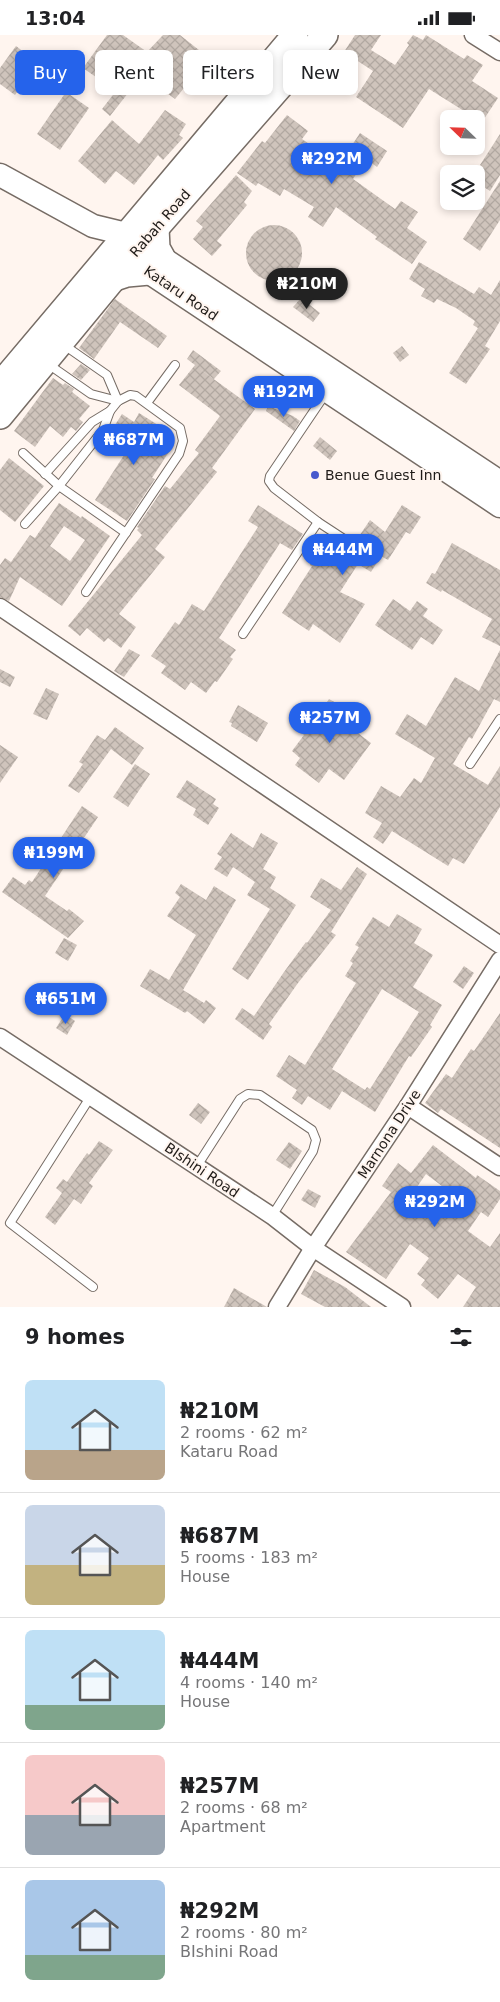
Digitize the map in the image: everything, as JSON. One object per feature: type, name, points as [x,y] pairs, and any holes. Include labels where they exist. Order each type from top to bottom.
[{"type":"main road","name":"Rabah Road","points":[[0,385],[139,249],[295,35]]},
{"type":"main road","name":"Rabah Road","points":[[0,416],[112,279],[325,35]]},
{"type":"street","points":[[473,35],[500,53]]},
{"type":"street","name":"Kataru Road","points":[[0,175],[93,227],[139,249],[500,483]]},
{"type":"street","name":"Kataru Road","points":[[139,249],[327,392],[500,506]]},
{"type":"street","points":[[0,607],[500,945]]},
{"type":"street","name":"Marnona Drive","points":[[277,1307],[313,1247],[408,1106],[500,960]]},
{"type":"street","name":"BIshini Road","points":[[0,1037],[197,1166],[402,1307]]},
{"type":"street","points":[[408,1106],[500,1167]]},
{"type":"lane","points":[[52,352],[91,394],[118,401]]},
{"type":"lane","points":[[52,352],[107,375],[118,401]]},
{"type":"lane","points":[[148,403],[175,365]]},
{"type":"lane","points":[[327,392],[270,476],[269,481],[274,488],[318,522],[347,541]]},
{"type":"lane","points":[[25,524],[59,486],[103,430],[110,411],[118,401],[130,395],[136,396],[180,428],[183,441],[179,454],[86,592]]},
{"type":"lane","points":[[45,474],[92,422],[110,411]]},
{"type":"lane","points":[[23,453],[59,486],[126,533]]},
{"type":"lane","points":[[243,635],[318,522]]},
{"type":"lane","points":[[470,764],[500,719]]},
{"type":"lane","points":[[197,1166],[240,1099],[248,1095],[260,1095],[312,1131],[316,1140],[314,1151],[272,1217]]},
{"type":"lane","points":[[91,1096],[10,1223],[93,1287]]},
{"type":"building","points":[[107,35],[123,35],[144,50],[96,50]]},
{"type":"building","points":[[163,35],[180,35],[199,50],[183,50],[183,89],[175,99],[170,95],[173,95],[173,50],[149,50]]},
{"type":"building","points":[[355,35],[381,35],[371,50],[395,65],[409,45],[407,43],[413,35],[423,40],[426,35],[464,59],[467,55],[483,65],[472,81],[498,98],[485,118],[485,110],[462,110],[429,89],[403,128],[356,97],[373,71],[358,61],[358,50],[345,50]]},
{"type":"building","points":[[16,46],[21,50],[15,50],[15,95],[0,84],[0,68]]},
{"type":"building","points":[[95,52],[95,76],[85,69],[85,65]]},
{"type":"building","points":[[64,95],[70,95],[89,108],[60,150],[37,134]]},
{"type":"building","points":[[113,95],[127,95],[110,116],[102,109]]},
{"type":"building","points":[[165,110],[186,124],[179,135],[183,138],[163,160],[158,155],[134,185],[116,171],[105,184],[78,161],[112,120],[139,144]]},
{"type":"building","points":[[287,115],[308,131],[302,139],[339,165],[360,133],[387,151],[377,167],[366,159],[353,179],[395,209],[401,201],[418,212],[407,228],[427,242],[412,264],[375,239],[377,237],[336,207],[323,227],[308,217],[314,207],[284,189],[280,196],[258,183],[256,186],[237,173],[262,141],[265,143]]},
{"type":"building","points":[[500,134],[500,175],[490,191],[485,188],[485,165],[480,165]]},
{"type":"building","points":[[236,175],[252,191],[244,202],[247,205],[217,241],[222,245],[212,256],[193,239],[203,227],[196,221]]},
{"type":"building","points":[[500,181],[500,220],[480,251],[463,239],[482,210],[485,210],[485,205]]},
{"type":"building","points":[[274,225],[285,227],[294,233],[300,242],[302,253],[300,264],[294,273],[285,279],[274,281],[263,279],[254,273],[248,264],[246,253],[248,242],[254,233],[263,227]]},
{"type":"building","points":[[419,262],[474,294],[479,287],[491,295],[500,280],[500,321],[485,346],[490,349],[466,384],[449,373],[478,328],[473,325],[475,321],[456,308],[437,299],[434,303],[421,296],[425,289],[409,279]]},
{"type":"building","points":[[301,298],[320,313],[313,322],[293,307]]},
{"type":"building","points":[[115,299],[167,336],[158,348],[120,322],[94,359],[79,348]]},
{"type":"building","points":[[402,346],[409,355],[400,362],[393,353]]},
{"type":"building","points":[[193,350],[221,371],[214,379],[197,367],[255,409],[212,468],[217,472],[155,549],[165,557],[119,614],[136,627],[121,648],[108,638],[104,642],[87,628],[80,636],[68,626],[142,535],[137,530],[139,528],[137,527],[165,486],[170,489],[199,453],[195,450],[220,416],[179,385],[195,365],[187,359]]},
{"type":"building","points":[[81,364],[90,370],[81,380],[72,374]]},
{"type":"building","points":[[53,378],[63,385],[65,383],[74,389],[72,392],[90,406],[79,419],[83,422],[76,431],[71,427],[63,437],[50,426],[35,447],[14,431]]},
{"type":"building","points":[[268,406],[293,416],[300,421],[294,431],[266,411]]},
{"type":"building","points":[[139,413],[158,425],[150,432],[172,447],[152,478],[155,479],[127,521],[95,500],[128,449],[120,444],[124,438],[116,433],[117,431],[113,428],[122,414],[134,422]]},
{"type":"building","points":[[320,437],[337,451],[330,460],[313,446]]},
{"type":"building","points":[[9,458],[44,486],[15,522],[0,510],[0,470]]},
{"type":"building","points":[[59,503],[81,518],[82,516],[110,536],[62,606],[20,577],[9,601],[0,597],[0,565],[5,558],[11,562],[30,535],[35,538]],"holes":[[[64,526],[85,540],[70,561],[50,546]]]},
{"type":"building","points":[[258,505],[303,534],[292,550],[280,543],[219,638],[236,650],[230,657],[233,659],[217,682],[215,681],[206,693],[191,682],[185,690],[161,673],[166,666],[151,656],[175,622],[179,625],[192,604],[204,611],[258,527],[248,521]]},
{"type":"building","points":[[402,505],[421,517],[410,534],[406,532],[388,560],[381,556],[371,572],[358,564],[340,592],[365,604],[340,643],[313,624],[309,631],[282,613],[312,566],[310,565],[312,562],[302,556],[313,539],[322,545],[327,537],[349,551],[370,520],[385,532]]},
{"type":"building","points":[[452,543],[500,570],[500,646],[482,637],[492,619],[442,590],[441,592],[426,583],[432,573],[435,574]]},
{"type":"building","points":[[393,599],[410,611],[417,601],[428,609],[423,616],[443,630],[433,645],[421,637],[412,650],[375,625]]},
{"type":"building","points":[[129,649],[140,655],[124,677],[114,671]]},
{"type":"building","points":[[500,650],[500,702],[494,699],[472,739],[469,737],[453,764],[488,785],[500,766],[500,807],[464,864],[453,858],[448,866],[392,831],[383,844],[373,837],[382,823],[365,813],[381,786],[400,797],[414,778],[421,783],[435,758],[395,734],[407,714],[426,726],[455,677],[479,691]]},
{"type":"building","points":[[0,669],[15,677],[10,687],[0,682]]},
{"type":"building","points":[[46,688],[59,694],[47,720],[33,714]]},
{"type":"building","points":[[329,699],[352,712],[346,724],[371,743],[344,780],[329,769],[319,783],[295,765],[300,758],[292,751],[304,735],[301,732],[319,708],[322,710]]},
{"type":"building","points":[[238,705],[268,723],[257,742],[231,726],[232,723],[229,722]]},
{"type":"building","points":[[115,727],[144,748],[132,765],[111,749],[79,793],[68,786],[83,764],[79,762],[97,735],[105,740]]},
{"type":"building","points":[[0,745],[18,757],[0,783]]},
{"type":"building","points":[[135,764],[150,774],[128,807],[113,797]]},
{"type":"building","points":[[187,780],[216,799],[213,804],[219,808],[208,825],[193,815],[196,809],[176,797]]},
{"type":"building","points":[[82,806],[98,817],[45,896],[67,911],[69,909],[84,921],[68,938],[2,892],[13,877],[25,885],[29,880],[32,882]]},
{"type":"building","points":[[231,833],[253,848],[261,833],[278,843],[263,869],[276,877],[270,888],[296,905],[248,980],[232,969],[270,909],[247,895],[255,882],[233,867],[227,877],[214,869],[222,857],[217,854]]},
{"type":"building","points":[[357,867],[367,874],[331,932],[336,935],[269,1024],[272,1027],[263,1040],[235,1019],[242,1008],[254,1016],[284,972],[331,910],[310,897],[321,878],[341,890]]},
{"type":"building","points":[[181,884],[206,900],[214,886],[236,900],[183,990],[204,1003],[206,1000],[216,1008],[204,1024],[187,1011],[185,1013],[140,986],[150,969],[169,980],[196,935],[167,916],[180,897],[175,893]]},
{"type":"building","points":[[397,914],[422,929],[414,943],[433,955],[413,987],[442,1005],[430,1025],[432,1027],[411,1057],[409,1056],[375,1112],[342,1091],[330,1110],[308,1096],[302,1105],[292,1098],[297,1090],[276,1076],[289,1055],[305,1065],[356,983],[345,976],[353,963],[350,961],[359,947],[355,945],[373,917],[389,927]],"holes":[[[382,989],[419,1012],[370,1089],[367,1087],[365,1090],[332,1069]]]},
{"type":"building","points":[[64,938],[77,945],[68,961],[55,953]]},
{"type":"building","points":[[464,966],[474,973],[463,989],[453,982]]},
{"type":"building","points":[[500,1013],[500,1148],[441,1109],[438,1113],[425,1103],[446,1074],[452,1078],[471,1049],[474,1051]]},
{"type":"building","points":[[65,1014],[75,1021],[67,1035],[56,1028]]},
{"type":"building","points":[[198,1103],[210,1112],[201,1124],[189,1115]]},
{"type":"building","points":[[99,1141],[113,1150],[89,1183],[93,1186],[81,1204],[74,1199],[55,1225],[45,1217],[62,1193],[56,1188],[63,1179],[67,1182],[87,1153],[89,1155]]},
{"type":"building","points":[[289,1142],[302,1151],[290,1169],[276,1160]]},
{"type":"building","points":[[433,1145],[476,1178],[477,1175],[500,1191],[500,1199],[488,1217],[481,1212],[468,1231],[490,1247],[500,1233],[500,1307],[463,1307],[476,1287],[458,1274],[438,1299],[421,1285],[425,1280],[417,1274],[429,1258],[410,1244],[386,1279],[346,1252],[391,1192],[382,1186],[398,1163],[411,1173]],"holes":[[[426,1174],[446,1189],[431,1210],[410,1197]]]},
{"type":"building","points":[[308,1189],[321,1196],[315,1208],[301,1200]]},
{"type":"building","points":[[314,1270],[345,1287],[371,1307],[325,1307],[301,1294]]},
{"type":"building","points":[[234,1288],[267,1307],[224,1307]]},
{"type":"place","name":"Benue Guest Inn","points":[[315,475]]}]
